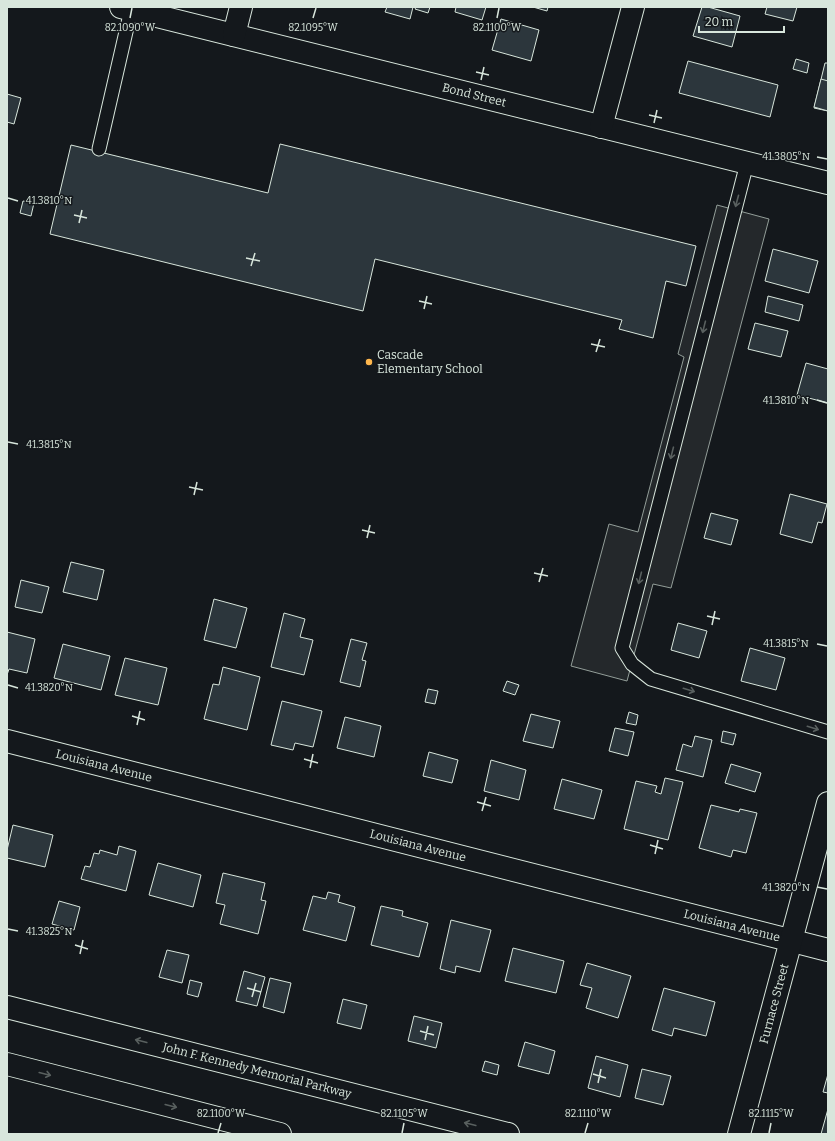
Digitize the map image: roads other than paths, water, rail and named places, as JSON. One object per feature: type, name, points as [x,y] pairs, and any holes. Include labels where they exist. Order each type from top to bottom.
[{"type":"main road","points":[[234,35],[241,7]]},
{"type":"main road","points":[[601,127],[633,7]]},
{"type":"main road","name":"Bond Street","points":[[126,8],[828,183]]},
{"type":"main road","name":"Louisiana Avenue","points":[[7,741],[828,950]]},
{"type":"main road","name":"Furnace Street","points":[[739,1134],[828,803]]},
{"type":"main road","name":"John F. Kennedy Memorial Parkway","points":[[7,1007],[508,1134]]},
{"type":"main road","points":[[7,1064],[280,1134]]},
{"type":"lane","points":[[99,149],[126,8]]},
{"type":"lane","points":[[747,163],[622,648],[632,664],[651,679],[828,732]]},
{"type":"place","name":"Cascade Elementary School","points":[[369,362]]}]
